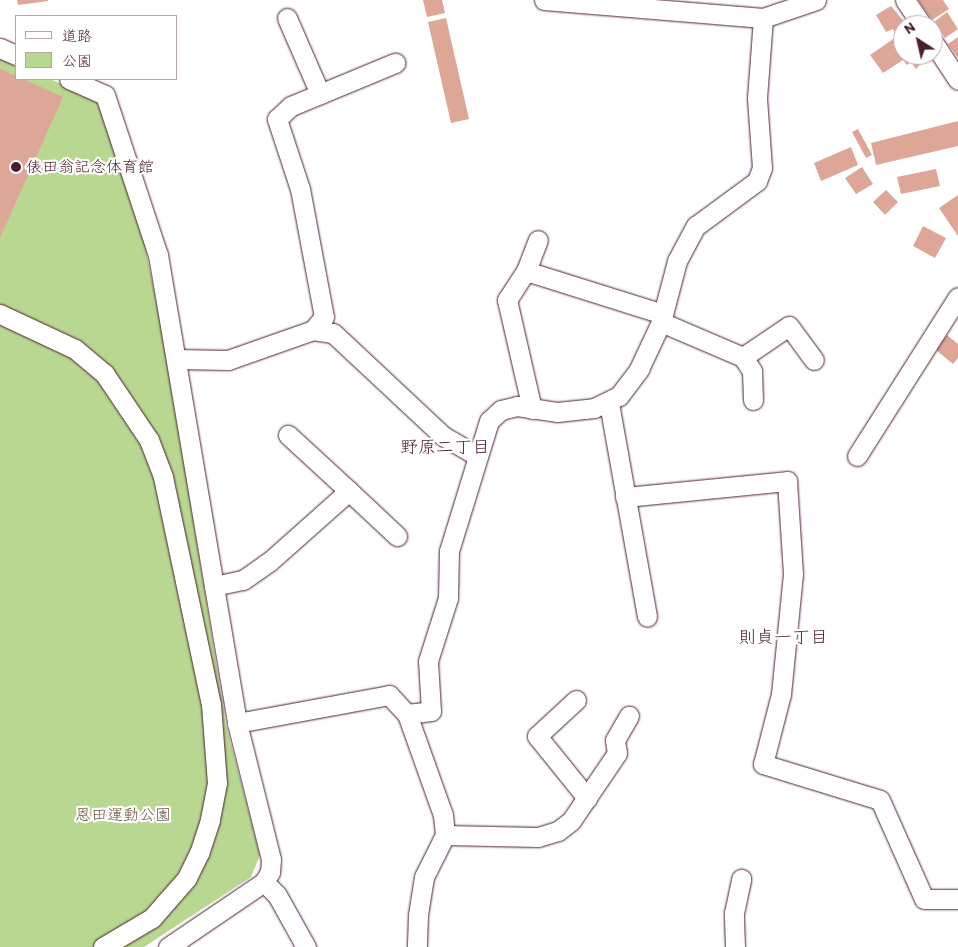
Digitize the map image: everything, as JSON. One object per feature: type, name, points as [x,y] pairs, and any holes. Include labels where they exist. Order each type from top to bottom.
[{"type":"street","points":[[544,0],[763,18],[816,0]]},
{"type":"street","points":[[905,0],[915,15]]},
{"type":"street","points":[[288,18],[320,94]]},
{"type":"street","points":[[407,714],[431,710],[428,661],[448,598],[448,551],[476,455],[489,421],[501,410],[517,406],[557,412],[609,403],[639,369],[662,318],[677,260],[696,226],[741,196],[757,182],[762,168],[757,98],[763,18]]},
{"type":"street","points":[[0,48],[15,55]]},
{"type":"street","points":[[943,57],[958,80]]},
{"type":"street","points":[[312,330],[324,316],[300,189],[277,119],[291,106],[394,63]]},
{"type":"street","points":[[71,80],[104,94],[158,255],[237,723],[271,859],[270,872],[264,882],[168,947]]},
{"type":"street","points":[[532,409],[507,300],[526,271],[538,240]]},
{"type":"street","points":[[526,271],[662,318],[744,357],[752,371],[753,400]]},
{"type":"street","points":[[857,456],[958,297]]},
{"type":"street","points":[[0,314],[75,349],[104,373],[149,440],[163,477],[211,704],[217,783],[210,820],[199,853],[187,878],[152,918],[103,947]]},
{"type":"street","points":[[744,357],[789,326],[814,360]]},
{"type":"street","points":[[176,359],[228,360],[312,330],[333,333],[443,436],[476,455]]},
{"type":"street","points":[[609,403],[646,617]]},
{"type":"street","points":[[288,434],[397,536]]},
{"type":"street","points":[[625,497],[788,481],[793,574],[781,694],[763,764],[880,800],[924,899],[958,899]]},
{"type":"street","points":[[214,586],[242,580],[269,562],[349,491]]},
{"type":"street","points":[[237,723],[389,695],[407,714],[443,815],[445,835],[424,877],[418,915],[417,947]]},
{"type":"street","points":[[576,700],[537,736],[587,798]]},
{"type":"street","points":[[445,835],[538,837],[558,831],[571,822],[618,753],[615,740],[629,716]]},
{"type":"street","points":[[735,947],[734,913],[741,879]]},
{"type":"street","points":[[264,882],[277,895],[306,947]]},
{"type":"green space","name":"恩田運動公園","points":[[0,57],[15,64],[15,80],[52,80],[98,100],[145,245],[168,361],[226,725],[260,855],[251,877],[144,947],[0,947]]},
{"type":"building","points":[[17,0],[48,0],[48,1],[18,5]]},
{"type":"building","points":[[423,0],[442,0],[445,13],[427,17]]},
{"type":"building","points":[[918,0],[943,0],[949,9],[940,15],[928,15]]},
{"type":"building","points":[[891,6],[899,15],[893,15],[893,29],[886,32],[876,15]]},
{"type":"building","points":[[947,12],[958,29],[945,38],[943,35],[943,15]]},
{"type":"building","points":[[446,18],[469,119],[451,123],[428,22]]},
{"type":"building","points":[[958,37],[958,58],[948,44]]},
{"type":"building","points":[[893,39],[893,65],[895,65],[883,73],[870,55]]},
{"type":"building","name":"俵田翁記念体育館","points":[[0,69],[15,76],[15,80],[25,80],[63,97],[0,238]]},
{"type":"building","points":[[958,121],[958,146],[876,165],[871,143]]},
{"type":"building","points":[[858,129],[872,155],[866,158],[852,132]]},
{"type":"building","points":[[851,147],[858,165],[821,181],[814,163]]},
{"type":"building","points":[[862,167],[873,184],[856,194],[845,178]]},
{"type":"building","points":[[936,169],[940,186],[901,194],[897,177]]},
{"type":"building","points":[[886,190],[898,202],[885,215],[873,202]]},
{"type":"building","points":[[958,195],[958,236],[939,208]]},
{"type":"building","points":[[923,226],[946,238],[935,258],[913,246]]},
{"type":"building","points":[[947,335],[958,344],[958,358],[953,364],[936,350]]},
{"type":"place","name":"俵田翁記念体育館","points":[[16,167]]},
{"type":"district","name":"野原二丁目","points":[[445,447]]},
{"type":"district","name":"則貞一丁目","points":[[783,637]]}]
